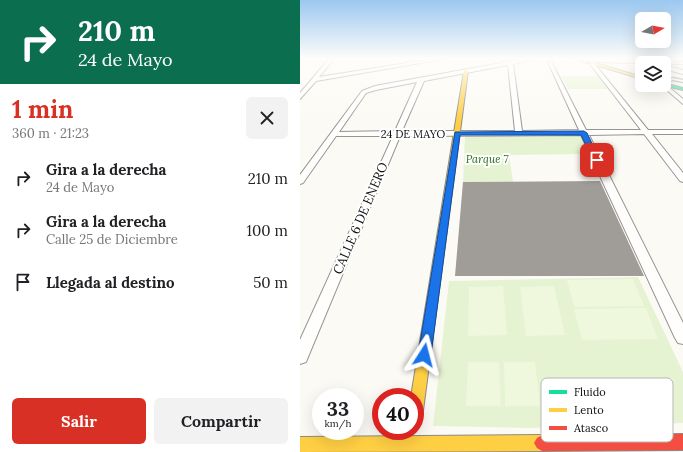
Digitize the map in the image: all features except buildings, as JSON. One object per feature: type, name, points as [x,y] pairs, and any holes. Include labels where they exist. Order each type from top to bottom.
[{"type":"street","points":[[300,97],[314,80]]},
{"type":"street","points":[[300,181],[364,92],[420,80]]},
{"type":"street","name":"CALLE 6 DE ENERO","points":[[300,358],[420,80]]},
{"type":"street","points":[[420,388],[465,80]]},
{"type":"street","points":[[512,80],[519,133]]},
{"type":"street","points":[[558,80],[683,338]]},
{"type":"street","points":[[605,80],[683,179]]},
{"type":"street","points":[[671,84],[681,85]]},
{"type":"street","points":[[671,91],[683,102]]},
{"type":"street","name":"24 DE MAYO","points":[[335,134],[683,132]]},
{"type":"street","points":[[300,445],[411,443],[572,448],[683,442]]},
{"type":"green space","points":[[563,80],[603,80],[610,89],[568,89]]},
{"type":"green space","name":"Parque 7","points":[[580,135],[589,154],[509,155],[513,182],[463,182],[465,136]]},
{"type":"green space","points":[[638,277],[683,372],[683,423],[673,423],[673,378],[541,378],[541,428],[433,426],[449,281]]},
{"type":"green space","points":[[633,279],[644,306],[574,307],[567,280]]},
{"type":"green space","points":[[503,286],[507,335],[468,336],[469,287]]},
{"type":"green space","points":[[554,286],[565,335],[526,336],[520,287]]},
{"type":"green space","points":[[646,308],[658,339],[582,340],[574,309]]},
{"type":"green space","points":[[468,362],[499,362],[501,406],[466,406]]},
{"type":"green space","points":[[504,362],[535,362],[540,406],[505,406]]},
{"type":"traffic: fast","points":[[671,86],[683,89]]},
{"type":"traffic: slow","points":[[419,388],[465,80]]},
{"type":"traffic: slow","points":[[300,445],[542,443]]},
{"type":"traffic: jam","points":[[542,443],[683,442]]},
{"type":"route","points":[[424,355],[458,134],[584,133],[597,160]]}]
